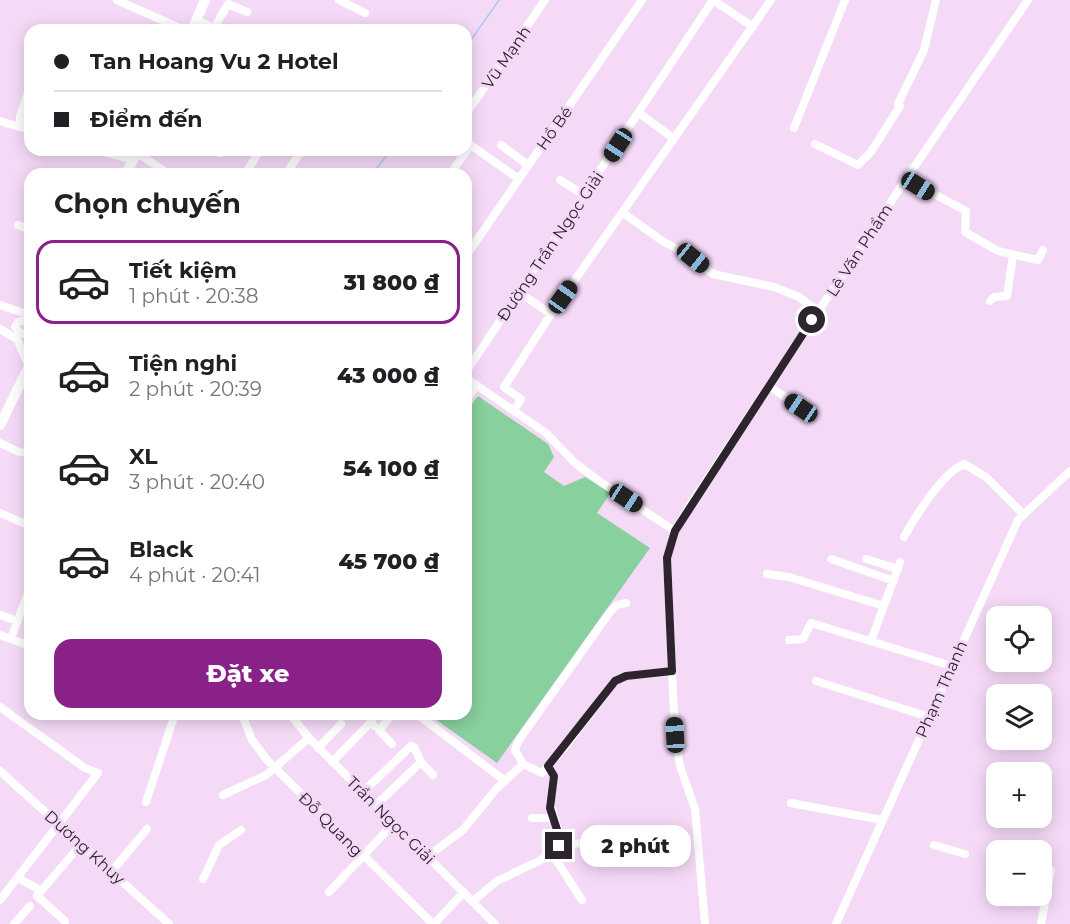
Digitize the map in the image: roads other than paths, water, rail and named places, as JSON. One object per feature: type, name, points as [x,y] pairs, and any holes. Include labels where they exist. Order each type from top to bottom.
[{"type":"main road","points":[[194,24],[205,0]]},
{"type":"main road","points":[[0,425],[24,379]]},
{"type":"street","points":[[117,0],[171,24]]},
{"type":"street","points":[[339,0],[365,13]]},
{"type":"street","name":"Vũ Mạnh","points":[[472,105],[545,0]]},
{"type":"street","name":"Hồ Bé","points":[[472,248],[642,0]]},
{"type":"street","points":[[713,0],[753,27]]},
{"type":"street","name":"Đường Trần Ngọc Giải","points":[[472,363],[713,0]]},
{"type":"street","points":[[514,410],[521,399],[504,387],[552,314],[771,0]]},
{"type":"street","points":[[794,128],[845,0]]},
{"type":"street","points":[[815,144],[858,165],[871,152],[899,105],[924,50],[936,0]]},
{"type":"street","name":"Lê Văn Phẩm","points":[[705,924],[695,809],[680,766],[675,735],[667,558],[675,531],[818,311],[1028,0]]},
{"type":"street","points":[[218,24],[228,4],[247,12]]},
{"type":"street","points":[[20,127],[24,105]]},
{"type":"street","points":[[639,112],[675,136],[687,133]]},
{"type":"street","points":[[0,121],[24,128]]},
{"type":"street","points":[[501,145],[528,165]]},
{"type":"street","points":[[472,146],[519,179]]},
{"type":"street","points":[[139,156],[159,168]]},
{"type":"street","points":[[906,179],[966,211],[964,227],[968,234],[998,251],[1038,260],[1043,250]]},
{"type":"street","points":[[560,180],[584,195]]},
{"type":"street","points":[[623,213],[664,242],[689,255],[713,274],[774,287],[799,297],[818,311]]},
{"type":"street","points":[[18,225],[24,228]]},
{"type":"street","points":[[990,302],[994,297],[1007,296],[1013,256]]},
{"type":"street","points":[[520,293],[552,314]]},
{"type":"street","points":[[0,304],[14,310],[24,325]]},
{"type":"street","points":[[1,330],[24,326]]},
{"type":"street","points":[[24,330],[20,344],[24,358]]},
{"type":"street","points":[[472,382],[546,433],[575,463],[599,481],[675,531]]},
{"type":"street","points":[[472,392],[477,385]]},
{"type":"street","points":[[769,386],[801,408]]},
{"type":"street","points":[[0,443],[24,452]]},
{"type":"street","points":[[904,537],[922,505],[928,502],[948,475],[964,464],[986,477],[1024,514]]},
{"type":"street","name":"Phạm Thanh","points":[[836,924],[1018,520],[1070,471]]},
{"type":"street","points":[[0,513],[24,523]]},
{"type":"street","points":[[831,559],[894,580]]},
{"type":"street","points":[[866,559],[899,566],[871,641]]},
{"type":"street","points":[[766,574],[789,577],[884,606]]},
{"type":"street","points":[[626,603],[616,605],[609,612],[519,740],[515,750],[523,764],[540,773],[548,766],[615,681],[626,676],[672,671]]},
{"type":"street","points":[[11,639],[18,621],[24,614]]},
{"type":"street","points":[[0,615],[18,621]]},
{"type":"street","points":[[789,640],[803,639],[811,623],[952,666]]},
{"type":"street","points":[[0,634],[24,644]]},
{"type":"street","points":[[816,681],[929,717]]},
{"type":"street","points":[[0,707],[84,768],[98,773],[0,900]]},
{"type":"street","points":[[146,802],[173,720]]},
{"type":"street","name":"Đỗ Quang","points":[[244,720],[252,740],[276,768],[434,924],[464,892]]},
{"type":"street","name":"Trần Ngọc Giải","points":[[295,720],[318,748],[495,924]]},
{"type":"street","points":[[332,762],[367,720]]},
{"type":"street","points":[[371,720],[392,744]]},
{"type":"street","points":[[379,730],[388,720]]},
{"type":"street","points":[[425,720],[505,781]]},
{"type":"street","points":[[318,748],[341,724]]},
{"type":"street","points":[[223,795],[254,782],[276,768],[309,738]]},
{"type":"street","points":[[363,792],[411,746],[433,775]]},
{"type":"street","points":[[376,805],[421,762]]},
{"type":"street","points":[[428,856],[463,830],[505,781],[523,764]]},
{"type":"street","points":[[548,766],[554,776],[550,803],[562,845]]},
{"type":"street","name":"Dương Khuy","points":[[0,771],[82,843],[162,922]]},
{"type":"street","points":[[791,803],[882,820]]},
{"type":"street","points":[[532,818],[553,818]]},
{"type":"street","points":[[328,892],[394,824]]},
{"type":"street","points":[[112,871],[147,829]]},
{"type":"street","points":[[203,879],[219,845],[241,830]]},
{"type":"street","points":[[473,901],[497,881],[539,861],[562,845],[591,842],[615,846]]},
{"type":"street","points":[[66,921],[37,896],[82,843]]},
{"type":"street","points":[[934,845],[965,854]]},
{"type":"street","points":[[551,852],[582,900]]},
{"type":"street","points":[[18,878],[40,890]]},
{"type":"street","points":[[14,924],[30,906]]},
{"type":"street","points":[[1041,924],[1044,906]]},
{"type":"waterway","points":[[472,38],[499,0]]},
{"type":"waterway","points":[[377,168],[386,156]]}]
